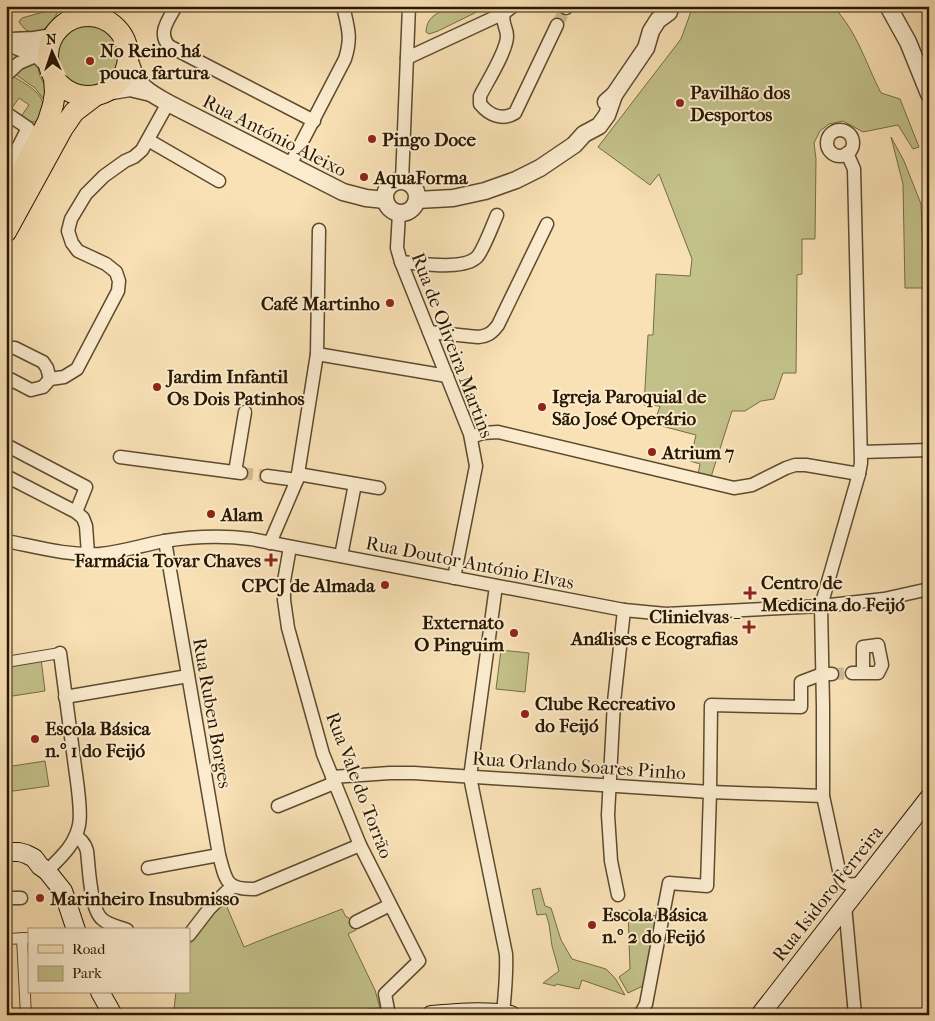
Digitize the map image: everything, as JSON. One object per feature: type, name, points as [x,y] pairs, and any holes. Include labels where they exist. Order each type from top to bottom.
[{"type":"main road","points":[[6,202],[54,105],[55,93],[47,66],[49,48],[64,22],[68,6]]},
{"type":"main road","points":[[6,232],[63,128],[74,112],[120,80],[126,70],[129,58],[123,35],[94,6]]},
{"type":"main road","points":[[57,32],[70,20],[82,16],[94,16],[110,22]]},
{"type":"main road","points":[[47,66],[62,86],[72,93],[83,96],[101,94]]},
{"type":"main road","name":"Rua Isidoro Ferreira","points":[[760,1015],[929,798]]},
{"type":"main road","points":[[6,852],[19,852],[34,858],[63,891],[75,928]]},
{"type":"main road","points":[[6,857],[44,869]]},
{"type":"main road","points":[[431,1015],[484,1012],[507,1014]]},
{"type":"street","points":[[176,6],[164,31],[164,37],[169,46],[314,121]]},
{"type":"street","points":[[290,165],[345,59],[350,35],[343,6]]},
{"type":"street","points":[[402,181],[409,6]]},
{"type":"street","points":[[888,6],[908,42],[929,94]]},
{"type":"street","points":[[417,200],[453,198],[485,191],[516,180],[549,162],[574,145],[584,134],[590,118],[614,95],[646,48],[651,31],[658,20],[670,9]]},
{"type":"street","points":[[407,58],[509,10]]},
{"type":"street","points":[[509,10],[503,18],[507,35],[505,48],[480,96],[480,104],[485,110],[500,117],[509,117],[515,113],[557,25]]},
{"type":"street","points":[[6,42],[34,40],[57,32]]},
{"type":"street","points":[[6,42],[47,66]]},
{"type":"street","name":"Rua António Aleixo","points":[[129,58],[136,77],[142,85],[168,103],[343,192],[366,198],[385,200]]},
{"type":"street","points":[[6,75],[19,63],[47,66]]},
{"type":"street","name":"Rua António Aleixo","points":[[101,94],[130,88],[151,93]]},
{"type":"street","points":[[6,377],[31,390],[43,387],[50,379],[64,377],[77,369],[118,291],[119,281],[116,272],[106,264],[78,251],[72,243],[68,231],[71,219],[86,194],[95,184],[142,150],[168,103]]},
{"type":"street","points":[[6,113],[28,128],[6,171]]},
{"type":"street","points":[[148,140],[219,181]]},
{"type":"street","points":[[847,153],[854,169],[861,463],[821,606],[827,674],[824,706],[823,796],[842,880],[850,885],[863,882]]},
{"type":"street","points":[[396,181],[402,181],[412,185],[417,195],[417,200],[416,205],[409,211],[399,213],[393,211],[388,206],[385,194],[391,184],[396,181]]},
{"type":"street","name":"Rua de Oliveira Martins","points":[[399,213],[397,248],[401,262],[471,438],[476,466],[454,578]]},
{"type":"street","points":[[401,262],[457,266],[470,263],[478,256],[497,215]]},
{"type":"street","points":[[429,332],[478,337],[487,336],[493,332],[547,224]]},
{"type":"street","points":[[270,543],[297,477],[317,354],[319,230]]},
{"type":"street","points":[[6,348],[15,348],[42,362],[47,368],[50,379]]},
{"type":"street","points":[[317,354],[447,376]]},
{"type":"street","points":[[120,457],[238,473],[245,412]]},
{"type":"street","points":[[471,438],[484,433],[498,432],[734,488],[752,485],[795,465],[806,465],[859,474]]},
{"type":"street","points":[[6,445],[86,487],[76,512]]},
{"type":"street","points":[[861,452],[929,450]]},
{"type":"street","points":[[6,476],[76,512],[83,518],[86,526],[88,554]]},
{"type":"street","points":[[267,476],[297,477],[379,488]]},
{"type":"street","points":[[341,556],[355,484]]},
{"type":"street","name":"Rua Doutor António Elvas","points":[[6,541],[54,551],[88,554],[110,552],[199,536],[251,539],[624,610],[666,614],[821,606],[884,599],[929,589]]},
{"type":"street","name":"Rua Ruben Borges","points":[[165,541],[218,855],[226,880],[234,887]]},
{"type":"street","name":"Rua Vale do Torrão","points":[[290,546],[284,581],[284,600],[288,628],[323,754],[360,845],[419,961],[384,994],[389,1015]]},
{"type":"street","points":[[496,586],[470,777],[506,954],[507,1014]]},
{"type":"street","points":[[618,896],[609,845],[609,786],[614,702],[624,610]]},
{"type":"street","points":[[6,662],[60,653],[80,815],[75,837],[69,849],[44,869]]},
{"type":"street","points":[[640,1015],[646,1004],[669,883],[707,886],[711,705],[801,707],[800,682],[827,674]]},
{"type":"street","points":[[66,697],[188,676]]},
{"type":"street","name":"Rua Orlando Soares Pinho","points":[[278,806],[333,780],[390,773],[710,792],[823,796]]},
{"type":"street","points":[[75,837],[85,844],[88,851],[91,890],[96,910],[101,919],[123,928]]},
{"type":"street","points":[[190,934],[209,909],[226,892],[234,887],[243,890],[255,889],[360,845]]},
{"type":"street","points":[[148,868],[218,855]]},
{"type":"street","points":[[6,898],[21,898]]},
{"type":"street","points":[[356,922],[390,905]]},
{"type":"street","points":[[845,905],[856,1015]]},
{"type":"street","points":[[6,939],[26,938],[26,1015]]},
{"type":"green space","points":[[463,6],[489,6],[438,31],[429,34],[426,32],[427,25],[434,16],[445,10]]},
{"type":"green space","points":[[693,6],[833,6],[842,16],[855,37],[881,93],[900,99],[919,147],[913,149],[898,125],[863,132],[843,121],[829,124],[820,131],[814,143],[816,159],[815,239],[802,239],[802,274],[797,275],[796,373],[783,373],[774,399],[761,401],[745,411],[732,411],[711,477],[698,474],[700,464],[690,461],[696,435],[654,424],[660,406],[644,405],[648,335],[653,335],[656,274],[690,276],[692,259],[659,174],[650,185],[598,147],[681,39]]},
{"type":"green space","points":[[54,9],[58,11],[57,14],[42,32],[29,32],[19,22],[22,18]]},
{"type":"green space","points":[[88,25],[100,27],[110,34],[117,44],[119,56],[117,68],[110,78],[100,85],[88,87],[76,85],[66,78],[59,68],[57,56],[59,44],[66,34],[76,27]]},
{"type":"green space","points":[[35,63],[46,88],[45,101],[35,88],[15,74],[24,67]]},
{"type":"green space","points":[[12,77],[27,85],[42,100],[43,107],[37,121],[31,121],[22,115],[29,105],[19,98],[12,108],[9,104],[6,93]]},
{"type":"green space","points":[[891,137],[904,161],[921,204],[924,278],[929,282],[929,288],[905,288],[903,184]]},
{"type":"green space","points":[[501,650],[529,653],[525,692],[496,689]]},
{"type":"green space","points":[[41,659],[45,691],[6,697],[6,664]]},
{"type":"green space","points":[[45,761],[49,786],[6,792],[6,767]]},
{"type":"green space","points":[[540,888],[545,906],[551,908],[561,940],[572,959],[606,969],[615,978],[625,995],[582,980],[579,989],[543,983],[559,971],[546,914],[537,915],[532,890]]},
{"type":"green space","points":[[224,900],[244,947],[342,909],[356,930],[348,934],[375,990],[380,1008],[289,1015],[176,1015],[174,1009],[176,994],[190,994],[190,944]]},
{"type":"green space","points":[[628,910],[656,916],[645,985],[628,993],[619,977],[630,969]]},
{"type":"tunnel","points":[[557,25],[566,8]]},
{"type":"tunnel","points":[[241,473],[267,476]]},
{"type":"tunnel","points":[[832,674],[852,673]]},
{"type":"place","name":"No Reino há pouca fartura","points":[[90,61]]},
{"type":"place","name":"Pavilhão dos Desportos","points":[[680,103]]},
{"type":"place","name":"Pingo Doce","points":[[372,139]]},
{"type":"place","name":"AquaForma","points":[[364,177]]},
{"type":"place","name":"Café Martinho","points":[[390,303]]},
{"type":"place","name":"Jardim Infantil Os Dois Patinhos","points":[[157,387]]},
{"type":"place","name":"Igreja Paroquial de São José Operário","points":[[542,407]]},
{"type":"place","name":"Atrium 7","points":[[652,452]]},
{"type":"place","name":"Alam","points":[[211,514]]},
{"type":"place","name":"Farmácia Tovar Chaves","points":[[271,560]]},
{"type":"place","name":"CPCJ de Almada","points":[[385,585]]},
{"type":"place","name":"Centro de Medicina do Feijó","points":[[750,593]]},
{"type":"place","name":"Clinielvas - Análises e Ecografias","points":[[749,627]]},
{"type":"place","name":"Externato O Pinguim","points":[[514,633]]},
{"type":"place","name":"Clube Recreativo do Feijó","points":[[525,714]]},
{"type":"place","name":"Escola Básica n.º 1 do Feijó","points":[[35,739]]},
{"type":"place","name":"Marinheiro Insubmisso","points":[[40,898]]},
{"type":"place","name":"Escola Básica n.º 2 do Feijó","points":[[592,925]]}]
